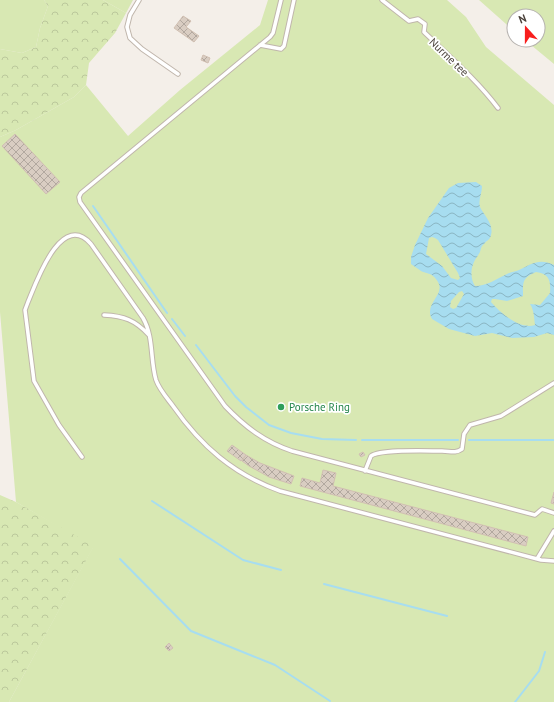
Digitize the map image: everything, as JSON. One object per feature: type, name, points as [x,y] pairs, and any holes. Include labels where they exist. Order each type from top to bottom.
[{"type":"lane","points":[[139,0],[130,15],[127,27],[130,38],[142,49],[178,74]]},
{"type":"lane","points":[[281,0],[273,33],[270,37],[81,193],[79,197],[80,202],[221,400],[249,429],[278,446],[292,451],[535,515],[542,509],[554,513]]},
{"type":"lane","points":[[260,45],[281,49],[284,46],[294,0]]},
{"type":"lane","name":"Nurme tee","points":[[382,0],[409,21],[418,19],[425,24],[424,32],[488,94],[498,108]]},
{"type":"lane","points":[[82,457],[59,425],[38,389],[32,375],[25,310],[51,251],[58,244],[73,236],[79,236],[87,240],[143,318],[149,336],[157,384],[203,443],[229,466],[266,486],[280,491],[547,562],[554,561]]},
{"type":"lane","points":[[104,315],[119,316],[129,319],[141,326],[149,336]]},
{"type":"lane","points":[[366,471],[371,456],[381,452],[457,452],[462,449],[464,434],[470,425],[501,416],[554,382]]},
{"type":"lane","points":[[537,559],[554,531]]},
{"type":"green space","points":[[0,0],[44,0],[48,6],[40,28],[36,47],[22,53],[0,49]]},
{"type":"green space","points":[[44,0],[103,0],[126,13],[115,33],[89,63],[86,85],[74,97],[16,130],[0,137],[0,49],[22,53],[36,47],[40,28],[48,6]]},
{"type":"green space","points":[[103,0],[133,0],[126,13]]},
{"type":"green space","name":"Porsche Ring","points":[[268,0],[447,0],[466,17],[486,47],[554,105],[554,702],[9,702],[93,547],[16,502],[0,312],[0,137],[16,130],[74,97],[86,85],[128,136],[180,90],[260,25]]},
{"type":"green space","points":[[479,0],[554,0],[554,64],[535,48],[546,48],[546,8],[506,8],[506,24]]},
{"type":"green space","points":[[0,495],[16,502],[94,546],[9,702],[0,702]]},
{"type":"water","points":[[476,182],[482,186],[479,202],[480,207],[488,220],[492,231],[491,237],[482,246],[472,268],[475,286],[487,284],[508,273],[517,271],[532,264],[544,262],[554,265],[554,335],[547,333],[534,337],[512,338],[492,333],[475,336],[449,329],[432,319],[430,314],[432,303],[438,295],[440,286],[438,281],[432,275],[421,271],[411,264],[411,257],[428,218],[449,188],[458,183]],"holes":[[[432,237],[438,240],[458,273],[460,278],[458,280],[451,278],[442,266],[426,254],[429,238]],[[536,272],[544,274],[548,278],[550,285],[550,293],[540,305],[530,304],[533,311],[535,325],[529,326],[511,320],[491,302],[492,299],[507,301],[523,296],[524,281],[528,276]],[[462,291],[464,294],[456,308],[453,309],[450,307],[451,301],[459,292]]]},
{"type":"building","points":[[183,16],[191,21],[186,27],[199,36],[194,42],[174,28]]},
{"type":"building","points":[[203,55],[210,58],[208,63],[201,60]]},
{"type":"building","points":[[15,134],[60,182],[46,194],[2,146]]},
{"type":"building","points":[[232,445],[246,455],[241,461],[227,451]]},
{"type":"building","points":[[363,452],[365,455],[361,457],[359,454]]},
{"type":"building","points":[[246,455],[260,463],[294,476],[291,484],[269,477],[249,466],[242,461]]},
{"type":"building","points":[[323,470],[336,473],[333,486],[528,537],[526,546],[300,486],[302,478],[320,483]]},
{"type":"building","points":[[554,492],[554,504],[551,503]]},
{"type":"building","points":[[169,643],[173,648],[169,651],[165,647]]},
{"type":"waterway","points":[[93,206],[167,313]]},
{"type":"waterway","points":[[172,319],[185,336]]},
{"type":"waterway","points":[[196,345],[235,396],[246,407],[269,425],[291,433],[322,439],[356,440]]},
{"type":"waterway","points":[[362,440],[458,440]]},
{"type":"waterway","points":[[469,440],[554,440]]},
{"type":"waterway","points":[[152,501],[243,560],[281,570]]},
{"type":"waterway","points":[[120,559],[191,631],[275,665],[330,701]]},
{"type":"waterway","points":[[324,584],[447,616]]},
{"type":"waterway","points":[[515,702],[539,671],[545,652]]},
{"type":"place","name":"Porsche Ring","points":[[281,407]]}]
